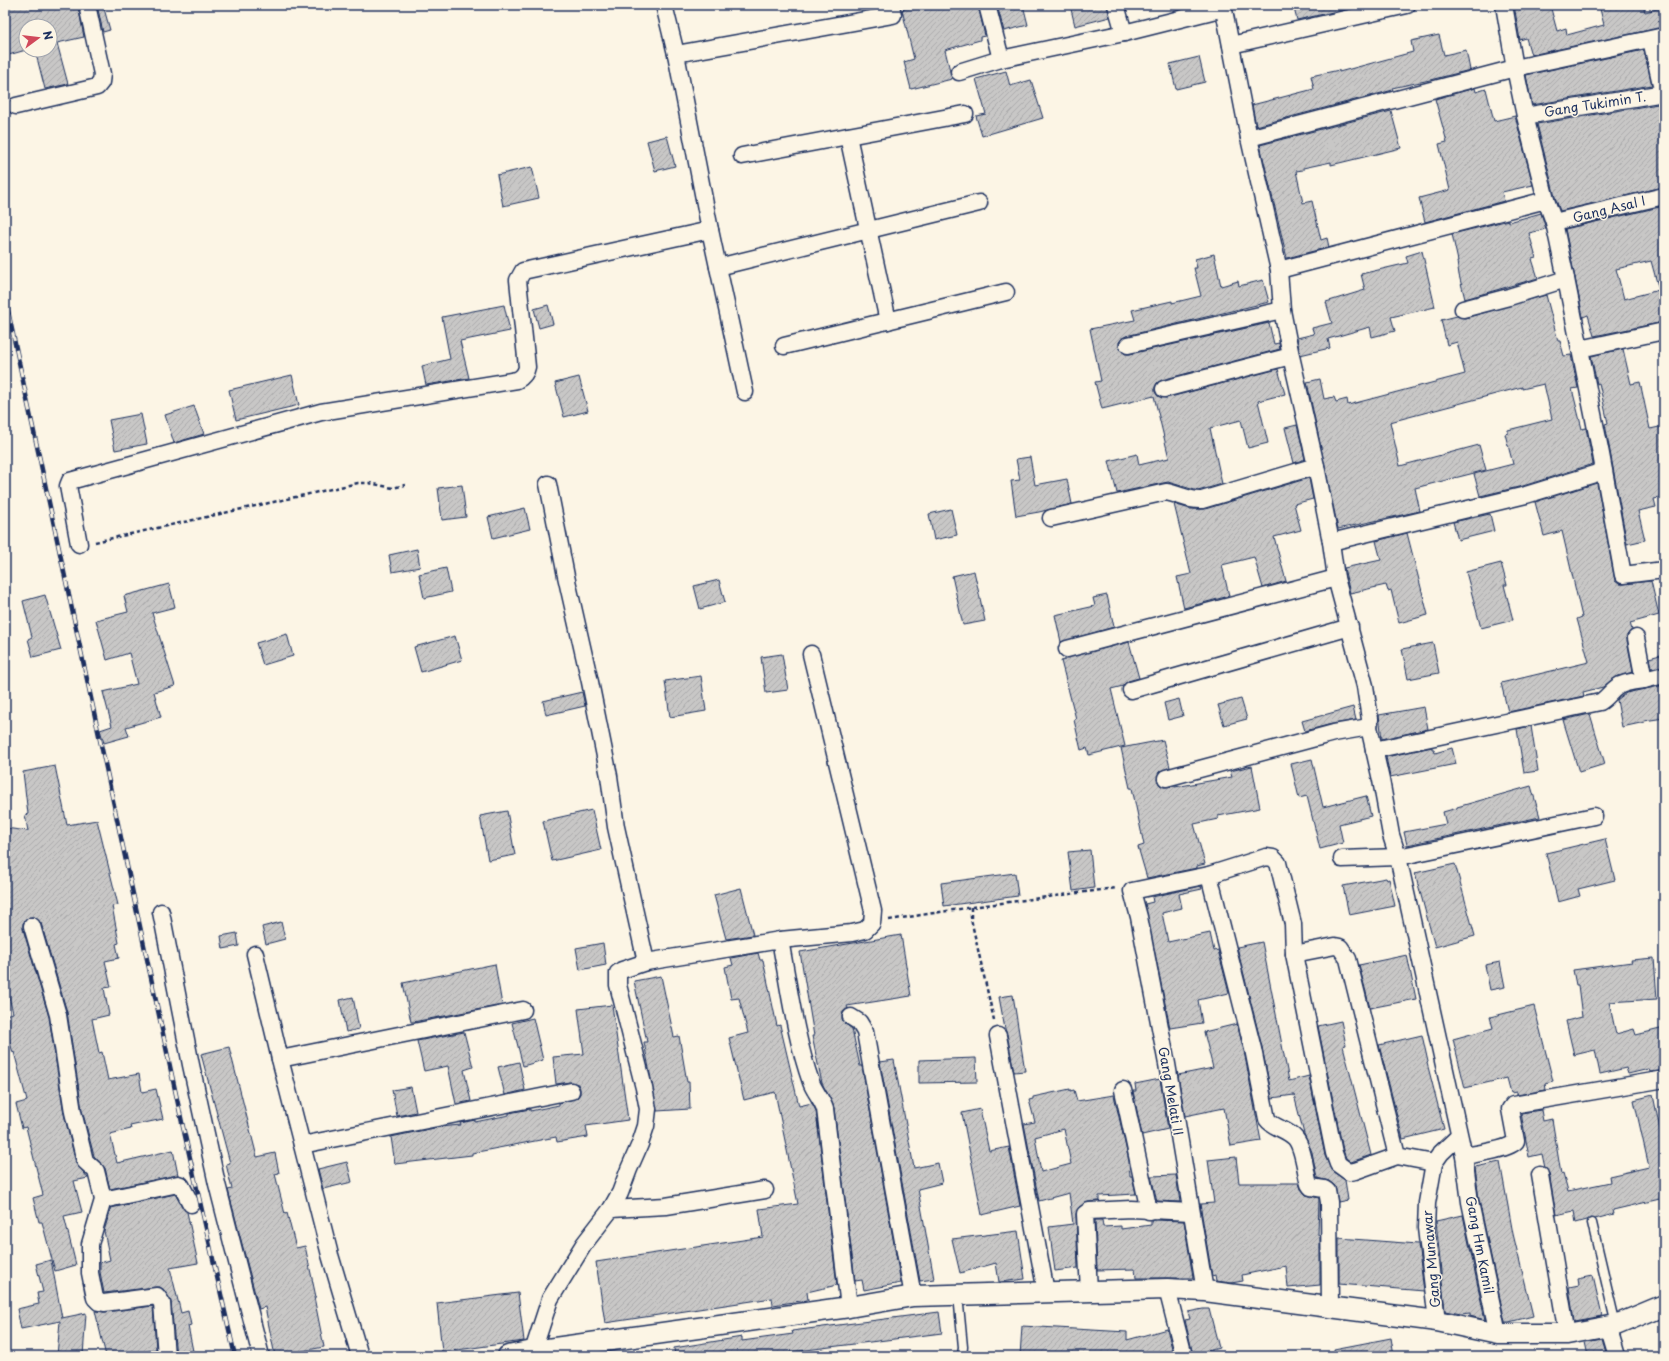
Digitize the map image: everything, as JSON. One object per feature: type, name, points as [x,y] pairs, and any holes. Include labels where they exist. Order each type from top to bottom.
[{"type":"street","points":[[16,106],[98,88],[101,82],[102,74],[87,5]]},
{"type":"street","points":[[664,5],[676,54],[710,230],[745,392]]},
{"type":"street","points":[[676,54],[893,15],[891,5]]},
{"type":"street","points":[[987,5],[1001,59]]},
{"type":"street","points":[[1116,5],[1124,33]]},
{"type":"street","points":[[1231,44],[1407,5]]},
{"type":"street","points":[[1504,5],[1525,116],[1546,200],[1554,222],[1566,279],[1623,575],[1664,570]]},
{"type":"street","points":[[959,72],[1001,59],[1124,33],[1223,7]]},
{"type":"street","name":"Gang Hm Kamil","points":[[1223,7],[1249,138],[1279,270],[1282,310],[1316,466],[1331,542],[1336,578],[1365,686],[1370,719],[1369,727],[1390,836],[1398,857],[1464,1156],[1470,1202],[1498,1334]]},
{"type":"street","points":[[1249,138],[1515,68],[1657,38],[1663,93]]},
{"type":"street","name":"Gang Tukimin T.","points":[[1525,116],[1663,93]]},
{"type":"street","points":[[742,156],[964,114]]},
{"type":"street","points":[[848,136],[867,230],[888,321]]},
{"type":"street","name":"Gang Asal I","points":[[1554,222],[1664,196]]},
{"type":"street","points":[[1279,270],[1546,200]]},
{"type":"street","points":[[718,267],[980,203]]},
{"type":"street","points":[[79,544],[68,486],[70,481],[321,412],[517,380],[522,377],[527,367],[518,280],[523,271],[710,230]]},
{"type":"street","points":[[1463,309],[1566,279]]},
{"type":"street","points":[[784,346],[1006,292]]},
{"type":"street","points":[[1128,345],[1282,310]]},
{"type":"street","points":[[1580,349],[1664,331]]},
{"type":"street","points":[[1164,388],[1291,356]]},
{"type":"street","points":[[1051,518],[1166,492],[1176,494],[1186,499],[1202,500],[1316,466]]},
{"type":"street","points":[[1331,542],[1526,496],[1604,471]]},
{"type":"street","points":[[548,484],[609,776],[616,827],[646,962]]},
{"type":"street","points":[[1067,649],[1336,578]]},
{"type":"street","points":[[1131,690],[1350,627]]},
{"type":"street","points":[[1636,638],[1644,680]]},
{"type":"street","points":[[533,1351],[550,1299],[584,1244],[611,1210],[620,1193],[646,1126],[648,1109],[618,985],[618,973],[622,970],[646,962],[780,940],[852,933],[865,930],[872,923],[872,911],[811,654]]},
{"type":"street","points":[[1374,750],[1590,705],[1608,697],[1618,686],[1664,674]]},
{"type":"street","points":[[1166,778],[1334,733],[1369,727]]},
{"type":"street","points":[[1342,859],[1398,857],[1594,816]]},
{"type":"street","points":[[1132,891],[1209,875],[1266,857],[1273,858],[1278,863],[1293,924],[1294,954],[1334,1153],[1338,1164],[1349,1172],[1397,1156],[1434,1163]]},
{"type":"street","points":[[1209,875],[1253,1049],[1266,1119],[1271,1124],[1281,1128],[1296,1139],[1311,1187],[1324,1189],[1327,1191],[1329,1202],[1330,1308]]},
{"type":"street","name":"Gang Melati II","points":[[1132,891],[1139,917],[1165,1057],[1205,1291]]},
{"type":"street","points":[[160,912],[217,1184],[261,1356]]},
{"type":"street","points":[[32,926],[58,1015],[73,1112],[85,1161],[96,1171],[103,1200],[90,1244],[90,1273],[96,1298],[99,1302],[104,1303],[157,1296],[162,1303],[166,1356]]},
{"type":"street","points":[[780,940],[798,1034],[811,1081],[825,1109],[849,1307]]},
{"type":"street","points":[[1294,954],[1336,946],[1345,953],[1348,959],[1397,1156]]},
{"type":"street","points":[[255,954],[330,1255],[360,1356]]},
{"type":"street","points":[[280,1059],[523,1010]]},
{"type":"street","points":[[851,1017],[859,1022],[865,1032],[913,1296]]},
{"type":"street","points":[[998,1036],[1046,1292]]},
{"type":"street","points":[[1464,1156],[1506,1147],[1516,1141],[1510,1109],[1513,1105],[1660,1080]]},
{"type":"street","points":[[1123,1090],[1149,1211]]},
{"type":"street","points":[[302,1145],[571,1091]]},
{"type":"street","name":"Gang Munawar","points":[[1437,1321],[1426,1228],[1427,1203],[1434,1163],[1441,1153],[1459,1136]]},
{"type":"street","points":[[1540,1175],[1567,1334]]},
{"type":"street","points":[[103,1200],[178,1184],[181,1185],[191,1204]]},
{"type":"street","points":[[611,1210],[666,1206],[765,1190]]},
{"type":"street","points":[[1089,1291],[1085,1214],[1088,1211],[1131,1209],[1191,1212]]},
{"type":"street","points":[[510,1356],[533,1351],[849,1307],[913,1296],[958,1294],[1167,1289],[1205,1291],[1437,1321],[1498,1334],[1567,1334],[1612,1325],[1664,1305]]},
{"type":"street","points":[[1167,1289],[1184,1356]]},
{"type":"street","points":[[1612,1325],[1617,1356]]},
{"type":"lane","points":[[1592,1223],[1612,1325]]},
{"type":"lane","points":[[958,1294],[963,1347],[962,1356]]},
{"type":"path","points":[[79,544],[81,545],[358,483],[369,483],[393,488],[405,485]]},
{"type":"path","points":[[872,923],[971,907],[1119,887],[1132,891]]},
{"type":"path","points":[[971,907],[971,919],[998,1036]]},
{"type":"building","points":[[15,5],[78,5],[84,37],[58,43],[58,18],[18,18],[18,52],[5,56],[5,8]]},
{"type":"building","points":[[97,5],[103,5],[110,30],[103,32]]},
{"type":"building","points":[[915,5],[978,5],[985,36],[980,37],[980,40],[945,50],[952,79],[911,89],[904,62],[914,59],[902,10]]},
{"type":"building","points":[[997,5],[1023,5],[1028,25],[1004,31]]},
{"type":"building","points":[[1070,5],[1107,5],[1110,17],[1075,26]]},
{"type":"building","points":[[1293,5],[1364,5],[1297,20]]},
{"type":"building","points":[[1514,5],[1550,5],[1557,31],[1566,28],[1567,35],[1604,25],[1599,5],[1643,5],[1645,12],[1661,8],[1664,27],[1531,55],[1526,38],[1520,40]]},
{"type":"building","points":[[1439,35],[1444,55],[1466,50],[1470,70],[1392,88],[1393,90],[1256,126],[1252,105],[1314,89],[1311,76],[1339,70],[1339,72],[1413,52],[1411,41]]},
{"type":"building","points":[[58,47],[68,84],[45,89],[37,58],[58,58]]},
{"type":"building","points":[[1644,50],[1652,85],[1532,105],[1526,75]]},
{"type":"building","points":[[1199,57],[1205,82],[1176,89],[1170,64]]},
{"type":"building","points":[[1006,71],[1010,86],[1031,80],[1043,118],[982,136],[976,116],[986,114],[976,79]]},
{"type":"building","points":[[1475,88],[1476,92],[1486,89],[1494,121],[1515,116],[1533,185],[1502,192],[1504,201],[1425,222],[1419,198],[1450,190],[1439,144],[1447,142],[1435,99]]},
{"type":"building","points":[[1664,103],[1664,187],[1560,211],[1555,197],[1537,124]]},
{"type":"building","points":[[1391,111],[1401,148],[1331,165],[1331,162],[1296,171],[1303,203],[1312,201],[1321,240],[1327,238],[1329,247],[1287,258],[1260,145]]},
{"type":"building","points":[[667,136],[675,166],[655,171],[647,141]]},
{"type":"building","points":[[532,167],[539,198],[503,206],[497,175]]},
{"type":"building","points":[[1664,206],[1664,322],[1594,336],[1588,315],[1583,317],[1565,229]],"holes":[[[1651,261],[1659,290],[1624,299],[1616,269]]]},
{"type":"building","points":[[1541,213],[1546,229],[1529,233],[1536,258],[1532,259],[1538,278],[1465,299],[1452,234],[1509,220],[1509,222]]},
{"type":"building","points":[[1422,251],[1435,307],[1391,317],[1395,331],[1372,337],[1370,327],[1328,339],[1330,348],[1300,355],[1297,338],[1314,334],[1312,328],[1332,323],[1326,302],[1365,290],[1361,274],[1408,263],[1406,256]]},
{"type":"building","points":[[1214,254],[1221,286],[1238,281],[1239,286],[1263,280],[1269,302],[1126,336],[1119,342],[1119,347],[1125,354],[1130,354],[1269,323],[1274,344],[1279,343],[1280,349],[1162,380],[1157,383],[1155,387],[1155,392],[1158,396],[1166,398],[1278,369],[1285,394],[1258,401],[1268,443],[1248,448],[1241,420],[1210,428],[1222,484],[1198,491],[1168,482],[1117,493],[1109,461],[1137,454],[1139,465],[1169,458],[1154,396],[1102,409],[1095,382],[1101,381],[1090,329],[1135,320],[1132,310],[1201,296],[1194,268],[1197,268],[1195,259]]},
{"type":"building","points":[[1546,295],[1558,341],[1560,341],[1564,356],[1571,355],[1578,388],[1572,389],[1582,429],[1586,428],[1593,464],[1523,486],[1480,496],[1474,474],[1513,464],[1505,434],[1508,433],[1508,430],[1552,419],[1544,384],[1522,389],[1522,387],[1390,422],[1400,466],[1479,445],[1486,470],[1415,488],[1420,511],[1338,529],[1307,382],[1320,379],[1324,399],[1334,397],[1336,402],[1347,399],[1348,405],[1465,374],[1457,342],[1447,345],[1441,320],[1457,316],[1465,318]]},
{"type":"building","points":[[504,305],[510,331],[460,341],[469,378],[426,385],[422,366],[450,359],[442,317]]},
{"type":"building","points":[[548,305],[553,324],[539,328],[534,309]]},
{"type":"building","points":[[1623,349],[1631,384],[1640,382],[1650,429],[1664,426],[1664,497],[1654,499],[1656,507],[1638,511],[1645,540],[1627,544],[1605,424],[1608,423],[1591,356]]},
{"type":"building","points":[[292,375],[299,405],[236,420],[229,390]]},
{"type":"building","points":[[579,377],[588,411],[564,417],[555,383]]},
{"type":"building","points":[[194,406],[204,434],[174,443],[165,415]]},
{"type":"building","points":[[141,414],[147,444],[115,450],[109,420]]},
{"type":"building","points":[[1297,425],[1305,459],[1294,463],[1285,428]]},
{"type":"building","points":[[1030,457],[1035,485],[1067,479],[1072,504],[1016,516],[1011,481],[1020,480],[1016,459]]},
{"type":"building","points":[[1309,478],[1313,499],[1294,504],[1301,530],[1274,537],[1286,581],[1263,588],[1254,557],[1222,565],[1229,596],[1184,608],[1177,577],[1191,574],[1174,504],[1190,509],[1205,509]]},
{"type":"building","points":[[1597,483],[1615,581],[1619,584],[1624,584],[1651,581],[1659,615],[1630,623],[1632,630],[1627,635],[1627,640],[1633,672],[1616,677],[1603,687],[1583,692],[1584,696],[1508,712],[1501,683],[1589,662],[1577,619],[1582,617],[1562,531],[1544,536],[1535,502]]},
{"type":"building","points":[[462,485],[466,517],[442,520],[438,488]]},
{"type":"building","points":[[525,508],[530,529],[493,538],[488,517]]},
{"type":"building","points":[[951,509],[957,535],[934,540],[929,514]]},
{"type":"building","points":[[1490,514],[1494,531],[1458,540],[1453,522]]},
{"type":"building","points":[[1407,533],[1428,615],[1399,623],[1391,590],[1388,591],[1386,585],[1350,593],[1344,568],[1381,560],[1376,541]]},
{"type":"building","points":[[417,549],[420,567],[392,572],[389,555]]},
{"type":"building","points":[[1501,563],[1507,585],[1504,585],[1513,620],[1481,628],[1466,572]]},
{"type":"building","points":[[446,568],[451,592],[424,598],[419,574]]},
{"type":"building","points":[[974,571],[985,621],[963,625],[952,576]]},
{"type":"building","points":[[719,580],[725,602],[700,609],[694,586]]},
{"type":"building","points":[[169,584],[175,607],[152,613],[175,686],[154,692],[161,717],[126,727],[129,736],[104,743],[100,730],[112,726],[103,692],[137,684],[129,653],[107,660],[96,620],[128,612],[124,596]]},
{"type":"building","points":[[45,595],[61,650],[33,657],[28,639],[32,637],[23,601]]},
{"type":"building","points":[[1107,595],[1114,627],[1061,642],[1055,615],[1095,606],[1093,598]]},
{"type":"building","points":[[287,634],[293,656],[263,665],[256,643]]},
{"type":"building","points":[[455,636],[462,660],[421,672],[414,647]]},
{"type":"building","points":[[1129,642],[1139,678],[1128,681],[1123,686],[1111,689],[1125,746],[1089,755],[1087,748],[1081,750],[1074,720],[1076,719],[1061,661],[1065,660],[1065,658]]},
{"type":"building","points":[[1433,643],[1439,673],[1408,679],[1402,649]]},
{"type":"building","points":[[782,654],[788,690],[766,693],[761,657]]},
{"type":"building","points":[[1664,654],[1664,666],[1651,668],[1649,658]]},
{"type":"building","points":[[701,676],[706,711],[670,717],[665,681]]},
{"type":"building","points":[[1664,685],[1664,718],[1644,721],[1645,722],[1622,727],[1617,700],[1626,693]]},
{"type":"building","points":[[582,692],[585,706],[546,715],[543,701]]},
{"type":"building","points":[[1179,699],[1183,716],[1168,720],[1164,703]]},
{"type":"building","points":[[1241,699],[1247,719],[1224,725],[1218,705]]},
{"type":"building","points":[[1353,707],[1356,720],[1305,731],[1302,721]]},
{"type":"building","points":[[1424,707],[1428,729],[1382,739],[1379,715]]},
{"type":"building","points":[[1590,714],[1605,764],[1579,772],[1563,720]]},
{"type":"building","points":[[1531,726],[1538,771],[1524,773],[1517,729]]},
{"type":"building","points":[[1163,740],[1170,767],[1159,772],[1157,780],[1160,785],[1164,787],[1175,787],[1232,777],[1230,771],[1252,766],[1260,808],[1218,816],[1218,819],[1194,824],[1205,864],[1197,866],[1197,868],[1147,878],[1138,847],[1144,845],[1132,788],[1130,788],[1121,748]]},
{"type":"building","points":[[1432,747],[1435,753],[1452,748],[1456,764],[1390,777],[1386,757]]},
{"type":"building","points":[[1312,759],[1323,807],[1366,796],[1371,816],[1339,824],[1343,843],[1320,849],[1307,796],[1299,798],[1291,764]]},
{"type":"building","points":[[55,766],[67,825],[97,820],[118,905],[112,906],[119,943],[116,944],[119,958],[105,961],[111,987],[104,988],[109,1015],[92,1019],[99,1053],[102,1052],[108,1080],[139,1074],[142,1092],[156,1089],[163,1119],[130,1126],[131,1129],[110,1134],[117,1163],[173,1150],[178,1175],[110,1189],[105,1168],[94,1156],[82,1110],[67,1012],[41,923],[35,917],[29,917],[23,923],[23,929],[49,1017],[64,1114],[76,1163],[88,1178],[74,1181],[82,1212],[64,1216],[76,1265],[55,1271],[42,1222],[39,1222],[33,1198],[43,1195],[26,1127],[22,1128],[16,1104],[27,1101],[14,1052],[13,1053],[7,1032],[5,1032],[5,1015],[13,1013],[5,981],[5,828],[28,831],[25,815],[28,814],[23,772]]},
{"type":"building","points":[[1531,786],[1540,817],[1407,845],[1404,832],[1446,824],[1443,812]]},
{"type":"building","points":[[592,810],[601,850],[552,861],[543,821]]},
{"type":"building","points":[[507,811],[515,855],[488,860],[480,816]]},
{"type":"building","points":[[1605,839],[1615,880],[1578,889],[1580,896],[1558,902],[1546,853]]},
{"type":"building","points":[[1090,850],[1094,888],[1073,891],[1068,852]]},
{"type":"building","points":[[1455,864],[1475,936],[1435,947],[1415,873]]},
{"type":"building","points":[[1015,873],[1018,896],[944,906],[941,883]]},
{"type":"building","points":[[1386,878],[1387,880],[1389,879],[1395,906],[1349,915],[1343,886]]},
{"type":"building","points":[[1201,886],[1202,889],[1179,894],[1182,908],[1162,913],[1168,942],[1210,933],[1214,951],[1218,950],[1229,993],[1198,1000],[1202,1023],[1170,1028],[1145,904],[1153,902],[1152,897]]},
{"type":"building","points":[[741,888],[753,935],[726,939],[714,895]]},
{"type":"building","points":[[281,922],[285,939],[266,944],[262,927]]},
{"type":"building","points":[[237,933],[239,946],[223,949],[221,936]]},
{"type":"building","points":[[901,935],[911,996],[847,1006],[848,1008],[843,1012],[842,1016],[843,1022],[852,1029],[860,1066],[862,1066],[901,1283],[864,1290],[862,1280],[855,1281],[834,1108],[822,1083],[812,1036],[814,1036],[800,952]]},
{"type":"building","points":[[1262,942],[1289,1081],[1309,1076],[1325,1156],[1332,1171],[1345,1180],[1348,1200],[1338,1202],[1335,1186],[1329,1181],[1317,1178],[1312,1152],[1304,1134],[1294,1095],[1272,1098],[1262,1047],[1237,947]]},
{"type":"building","points":[[603,943],[606,965],[580,970],[576,948]]},
{"type":"building","points":[[758,953],[760,960],[763,960],[777,1026],[780,1025],[799,1106],[812,1103],[816,1111],[837,1285],[807,1292],[808,1300],[773,1305],[772,1298],[605,1323],[596,1262],[763,1237],[759,1209],[798,1204],[775,1092],[744,1100],[729,1038],[748,1033],[739,998],[731,999],[725,967],[733,965],[731,958]]},
{"type":"building","points":[[1407,955],[1416,999],[1370,1008],[1359,965]]},
{"type":"building","points":[[1654,958],[1657,999],[1609,1002],[1616,1034],[1634,1029],[1636,1035],[1664,1028],[1664,1072],[1650,1072],[1649,1069],[1628,1074],[1626,1068],[1600,1074],[1595,1050],[1574,1055],[1566,1021],[1582,1017],[1578,985],[1576,985],[1573,970],[1632,962],[1631,960]]},
{"type":"building","points":[[1500,962],[1505,987],[1490,990],[1485,965]]},
{"type":"building","points":[[495,964],[502,1005],[411,1022],[403,983]]},
{"type":"building","points":[[661,976],[674,1037],[679,1036],[687,1082],[689,1082],[690,1109],[657,1111],[644,1042],[647,1042],[634,981]]},
{"type":"building","points":[[1013,995],[1025,1071],[1014,1072],[999,997]]},
{"type":"building","points":[[353,997],[359,1029],[346,1032],[340,1000]]},
{"type":"building","points":[[612,1005],[628,1120],[586,1126],[588,1137],[557,1142],[556,1137],[472,1153],[472,1155],[395,1164],[391,1137],[439,1127],[461,1125],[460,1123],[475,1120],[475,1122],[530,1109],[530,1111],[559,1105],[559,1103],[577,1098],[580,1094],[578,1084],[570,1082],[556,1084],[553,1057],[584,1054],[578,1009]]},
{"type":"building","points":[[1534,1006],[1553,1081],[1545,1083],[1546,1090],[1517,1095],[1517,1092],[1511,1093],[1507,1078],[1465,1088],[1453,1039],[1493,1028],[1490,1017]]},
{"type":"building","points":[[533,1018],[543,1060],[523,1066],[512,1023]]},
{"type":"building","points":[[1341,1021],[1346,1045],[1343,1046],[1371,1155],[1351,1162],[1346,1158],[1343,1150],[1318,1026]]},
{"type":"building","points":[[1237,1024],[1244,1051],[1261,1141],[1231,1146],[1224,1108],[1185,1116],[1178,1075],[1213,1068],[1204,1032]]},
{"type":"building","points":[[464,1032],[473,1067],[464,1070],[471,1101],[456,1104],[448,1066],[424,1071],[417,1041]]},
{"type":"building","points":[[1422,1035],[1427,1063],[1444,1129],[1403,1139],[1379,1045]]},
{"type":"building","points":[[229,1047],[257,1157],[275,1153],[279,1173],[275,1174],[285,1214],[287,1213],[296,1248],[305,1246],[316,1297],[314,1297],[324,1347],[275,1356],[265,1307],[259,1309],[228,1190],[232,1189],[226,1164],[230,1163],[201,1054]]},
{"type":"building","points":[[976,1058],[977,1082],[919,1083],[919,1060]]},
{"type":"building","points":[[894,1060],[914,1168],[938,1163],[942,1183],[918,1189],[934,1279],[920,1281],[880,1062]]},
{"type":"building","points":[[519,1062],[525,1090],[505,1095],[498,1067]]},
{"type":"building","points":[[1160,1079],[1168,1129],[1142,1135],[1133,1091],[1136,1091],[1135,1084]]},
{"type":"building","points":[[411,1087],[416,1112],[397,1116],[392,1090]]},
{"type":"building","points":[[1070,1089],[1070,1091],[1074,1090],[1077,1101],[1114,1095],[1129,1161],[1130,1176],[1132,1176],[1136,1194],[1099,1196],[1099,1201],[1088,1202],[1079,1207],[1076,1214],[1078,1268],[1055,1271],[1049,1227],[1073,1224],[1069,1193],[1039,1201],[1024,1124],[1035,1122],[1029,1100],[1033,1099],[1033,1097]],"holes":[[[1064,1129],[1071,1164],[1041,1172],[1035,1137]]]},
{"type":"building","points":[[1653,1095],[1664,1149],[1664,1198],[1613,1210],[1614,1214],[1595,1219],[1590,1218],[1576,1223],[1574,1211],[1556,1215],[1549,1173],[1545,1168],[1542,1154],[1529,1157],[1521,1113],[1541,1110],[1543,1121],[1552,1119],[1561,1174],[1563,1173],[1568,1191],[1610,1182],[1609,1176],[1649,1167],[1634,1100]]},
{"type":"building","points":[[980,1109],[989,1151],[1009,1147],[1020,1206],[982,1215],[962,1113]]},
{"type":"building","points":[[1236,1157],[1239,1183],[1299,1183],[1301,1189],[1306,1195],[1319,1198],[1318,1235],[1320,1235],[1320,1285],[1288,1288],[1286,1266],[1242,1275],[1243,1281],[1231,1283],[1216,1281],[1215,1275],[1212,1276],[1200,1204],[1214,1203],[1208,1160]]},
{"type":"building","points":[[347,1162],[352,1182],[323,1189],[318,1169]]},
{"type":"building","points":[[1500,1162],[1513,1234],[1533,1316],[1509,1322],[1505,1322],[1479,1200],[1475,1167]]},
{"type":"building","points":[[1176,1175],[1180,1202],[1157,1201],[1151,1176]]},
{"type":"building","points":[[175,1194],[187,1212],[198,1263],[170,1268],[181,1313],[188,1311],[191,1325],[188,1326],[194,1356],[176,1356],[171,1302],[164,1290],[160,1287],[156,1287],[104,1293],[100,1272],[100,1263],[110,1260],[104,1231],[111,1208]]},
{"type":"building","points":[[1463,1215],[1485,1320],[1470,1316],[1470,1313],[1461,1314],[1445,1311],[1436,1221]]},
{"type":"building","points":[[1095,1220],[1102,1220],[1103,1227],[1121,1226],[1121,1229],[1151,1225],[1151,1220],[1184,1221],[1193,1278],[1136,1278],[1135,1269],[1097,1270]]},
{"type":"building","points":[[1018,1231],[1025,1279],[999,1282],[996,1263],[960,1273],[952,1239]]},
{"type":"building","points":[[1339,1238],[1418,1244],[1424,1291],[1339,1284]]},
{"type":"building","points":[[51,1260],[62,1318],[86,1313],[83,1356],[57,1356],[60,1321],[21,1329],[17,1309],[39,1304],[37,1293],[43,1292],[36,1264]]},
{"type":"building","points":[[1593,1276],[1602,1316],[1574,1321],[1569,1287],[1579,1285],[1578,1279]]},
{"type":"building","points":[[518,1293],[524,1341],[442,1352],[437,1303]]},
{"type":"building","points":[[153,1306],[156,1349],[145,1352],[146,1356],[106,1356],[95,1311],[105,1312]]},
{"type":"building","points":[[1209,1309],[1219,1348],[1193,1355],[1185,1320],[1190,1319],[1188,1312]]},
{"type":"building","points":[[939,1312],[942,1333],[790,1352],[790,1356],[675,1356],[674,1348],[742,1337],[742,1341],[793,1334],[792,1331]]},
{"type":"building","points":[[1022,1326],[1127,1332],[1127,1340],[1167,1329],[1174,1356],[1020,1356]]},
{"type":"building","points":[[1391,1338],[1394,1356],[1335,1356],[1334,1349]]},
{"type":"building","points":[[1602,1339],[1607,1356],[1588,1356],[1585,1342]]},
{"type":"railway","points":[[5,297],[183,1127],[235,1356]]}]
